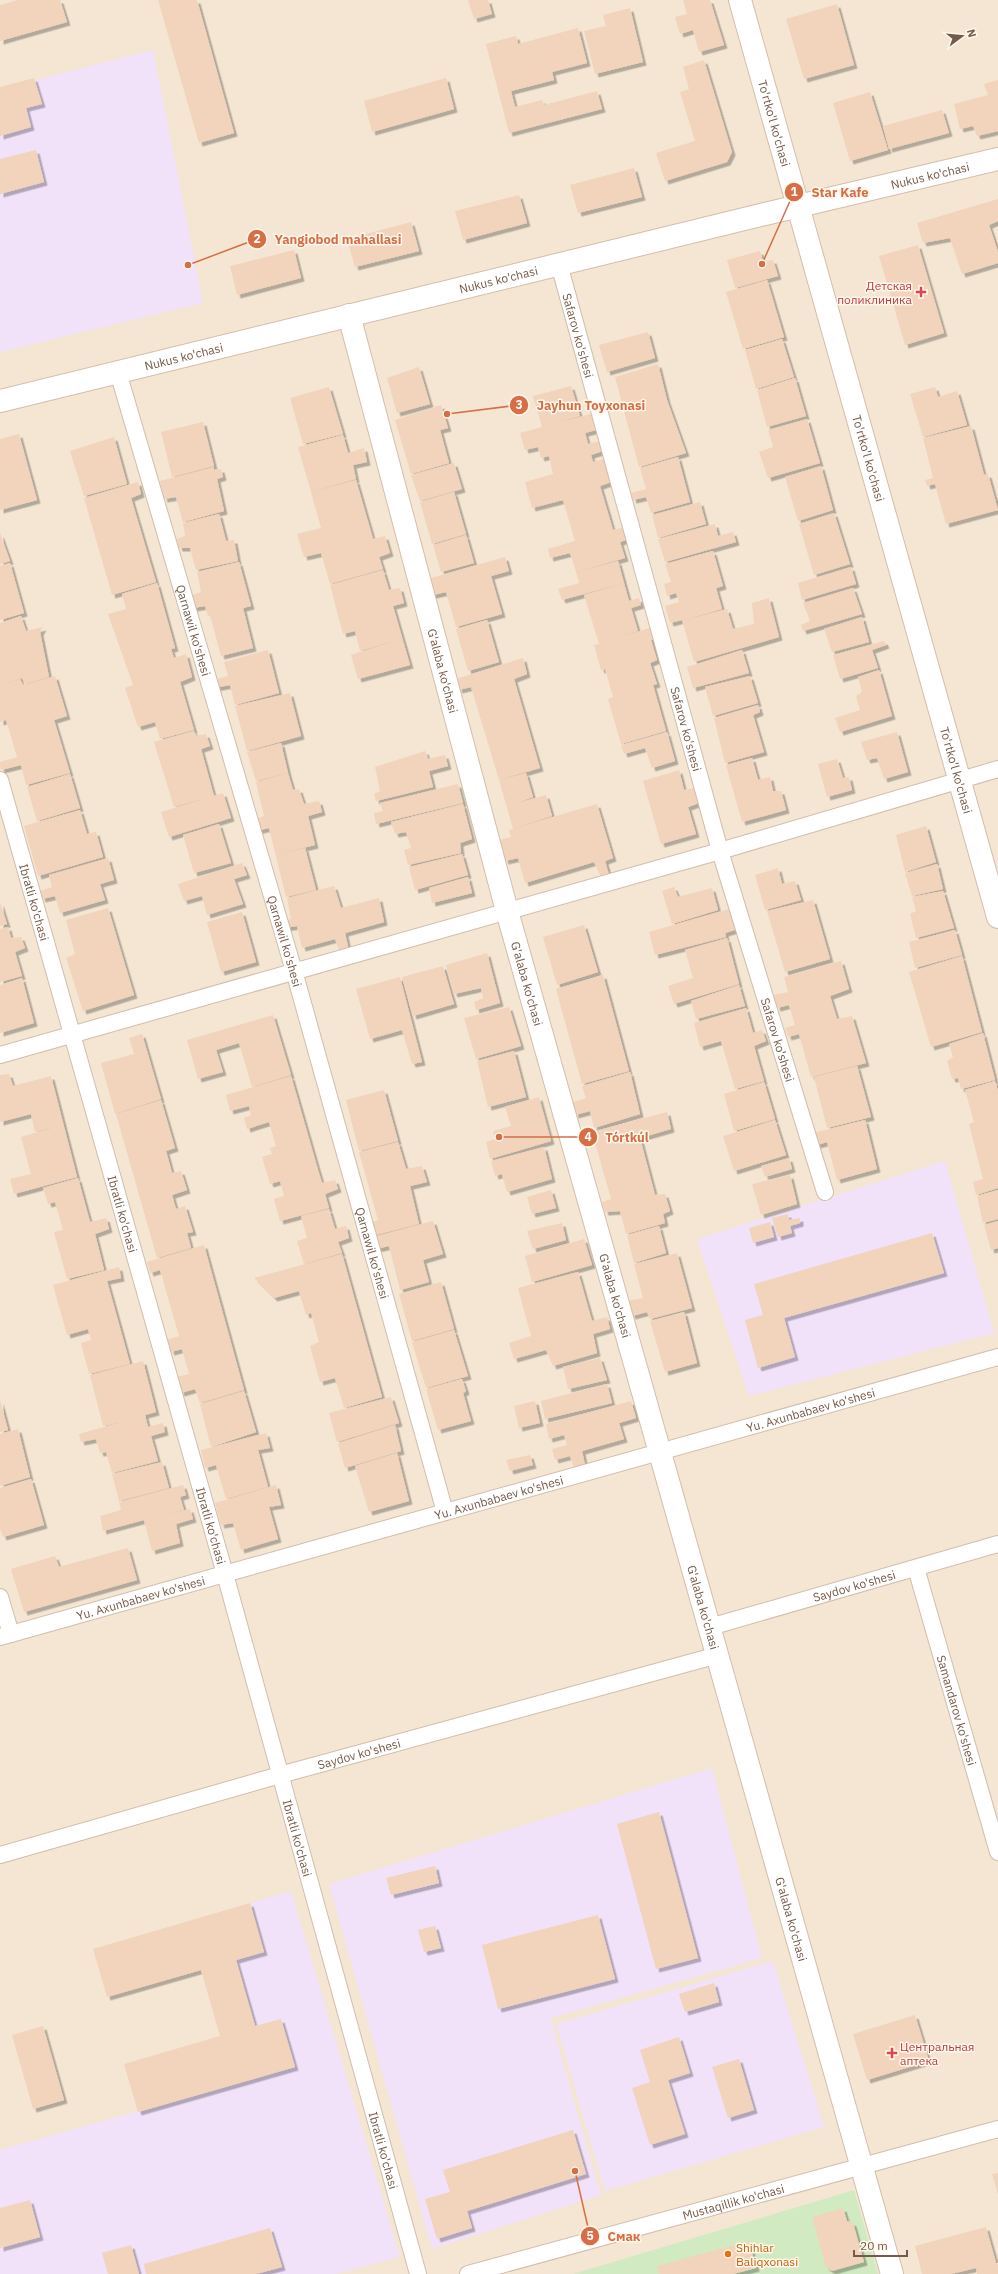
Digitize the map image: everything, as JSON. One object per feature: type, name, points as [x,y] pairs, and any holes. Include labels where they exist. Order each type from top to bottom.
[{"type":"street","name":"To'rtko'l ko'chasi","points":[[740,0],[998,917]]},
{"type":"street","name":"Nukus ko'chasi","points":[[0,401],[797,206],[998,159]]},
{"type":"street","name":"Safarov ko'shesi","points":[[559,264],[720,851],[824,1192]]},
{"type":"street","name":"G'alaba ko'chasi","points":[[349,315],[507,911],[892,2274]]},
{"type":"street","name":"Qarnawil ko'shesi","points":[[118,372],[294,971],[445,1512]]},
{"type":"street","points":[[0,1055],[720,851],[959,779],[998,769]]},
{"type":"street","name":"Ibratli ko'chasi","points":[[0,780],[70,1034],[225,1574],[418,2274]]},
{"type":"street","name":"Yu. Axunbabaev ko'shesi","points":[[5,1636],[998,1357]]},
{"type":"street","name":"Saydov ko'shesi","points":[[710,1627],[998,1544]]},
{"type":"street","name":"Samandarov ko'shesi","points":[[916,1568],[998,1852]]},
{"type":"street","points":[[0,1597],[5,1636]]},
{"type":"street","name":"Saydov ko'shesi","points":[[0,1855],[280,1775],[718,1655]]},
{"type":"street","name":"Mustaqillik ko'chasi","points":[[468,2274],[998,2129]]},
{"type":"shaded area","points":[[0,0],[998,0],[998,2274],[0,2274]]},
{"type":"shaded area","points":[[153,50],[203,303],[0,352],[0,89]]},
{"type":"shaded area","points":[[945,1161],[994,1333],[749,1396],[697,1239]]},
{"type":"shaded area","points":[[712,1768],[762,1958],[550,2018],[601,2195],[432,2249],[329,1884]]},
{"type":"shaded area","points":[[291,1891],[400,2257],[335,2274],[0,2274],[0,2150],[294,2067],[281,2019],[255,2026],[236,1960],[264,1951],[250,1903]]},
{"type":"shaded area","points":[[773,1961],[824,2127],[605,2191],[556,2024]]},
{"type":"green space","points":[[854,2190],[878,2274],[573,2274]]},
{"type":"building","points":[[18,0],[60,0],[67,22],[0,41],[0,5]]},
{"type":"building","points":[[158,0],[197,0],[234,133],[199,143]]},
{"type":"building","points":[[468,0],[488,0],[492,14],[474,19]]},
{"type":"building","points":[[683,0],[710,0],[724,45],[699,52],[693,30],[680,34],[675,17],[687,14]]},
{"type":"building","points":[[837,4],[854,65],[804,79],[786,19]]},
{"type":"building","points":[[630,8],[643,62],[595,74],[584,31],[606,26],[603,15]]},
{"type":"building","points":[[578,28],[587,63],[552,72],[554,80],[511,91],[515,107],[542,100],[544,105],[597,91],[602,109],[509,133],[486,44],[516,36],[518,44]]},
{"type":"building","points":[[704,60],[732,152],[727,162],[665,181],[656,153],[695,141],[680,92],[689,89],[683,67]]},
{"type":"building","points":[[34,78],[42,104],[26,108],[31,127],[0,136],[0,87]]},
{"type":"building","points":[[446,78],[454,109],[372,132],[364,101]]},
{"type":"building","points":[[998,80],[998,131],[977,136],[973,126],[960,129],[954,104],[988,95],[984,84]]},
{"type":"building","points":[[870,92],[888,150],[850,161],[833,103]]},
{"type":"building","points":[[942,110],[949,133],[889,149],[883,126]]},
{"type":"building","points":[[36,150],[44,182],[0,194],[0,159]]},
{"type":"building","points":[[634,168],[642,197],[578,213],[570,185]]},
{"type":"building","points":[[519,195],[527,223],[463,240],[455,211]]},
{"type":"building","points":[[998,199],[998,221],[989,225],[998,252],[998,263],[962,274],[950,238],[923,243],[917,223]]},
{"type":"building","points":[[411,222],[419,251],[355,267],[347,239]]},
{"type":"building","points":[[918,245],[944,333],[905,345],[879,256]]},
{"type":"building","points":[[294,250],[301,278],[237,295],[230,266]]},
{"type":"building","points":[[760,251],[763,262],[773,260],[778,276],[735,288],[727,260]]},
{"type":"building","points":[[767,280],[784,337],[743,349],[726,292]]},
{"type":"building","points":[[648,332],[655,358],[607,372],[599,345]]},
{"type":"building","points":[[782,339],[794,377],[756,389],[745,350]]},
{"type":"building","points":[[658,364],[667,400],[686,453],[639,467],[615,377]]},
{"type":"building","points":[[419,367],[430,404],[397,413],[387,378]]},
{"type":"building","points":[[795,378],[806,416],[767,427],[757,390]]},
{"type":"building","points":[[571,386],[580,416],[560,422],[591,414],[596,430],[585,433],[588,444],[600,441],[603,451],[591,455],[593,462],[608,458],[614,481],[600,486],[613,530],[625,527],[629,539],[620,542],[625,558],[576,572],[570,553],[550,558],[548,549],[575,541],[563,500],[532,508],[525,482],[553,474],[549,456],[541,458],[538,447],[525,450],[520,433],[542,427],[533,396]]},
{"type":"building","points":[[329,387],[343,434],[303,444],[290,398]]},
{"type":"building","points":[[935,387],[938,397],[957,391],[967,425],[923,437],[910,394]]},
{"type":"building","points":[[441,405],[448,428],[440,430],[449,463],[411,474],[395,420]]},
{"type":"building","points":[[807,419],[820,463],[768,478],[759,452],[773,447],[768,430]]},
{"type":"building","points":[[203,422],[214,466],[172,477],[161,432]]},
{"type":"building","points":[[971,426],[984,475],[988,474],[998,510],[946,524],[935,484],[927,486],[925,480],[933,478],[923,438]]},
{"type":"building","points":[[19,434],[37,500],[0,510],[0,439]]},
{"type":"building","points":[[343,435],[348,453],[364,448],[367,462],[353,465],[356,479],[311,492],[298,447]]},
{"type":"building","points":[[114,437],[127,484],[84,496],[70,451]]},
{"type":"building","points":[[678,457],[690,502],[651,513],[646,497],[633,500],[631,493],[646,489],[640,468]]},
{"type":"building","points":[[454,463],[462,489],[420,501],[411,475]]},
{"type":"building","points":[[821,466],[833,510],[798,521],[785,477]]},
{"type":"building","points":[[214,467],[214,470],[221,469],[223,477],[217,479],[224,511],[183,522],[176,497],[164,499],[160,481]]},
{"type":"building","points":[[356,480],[373,539],[385,536],[390,553],[379,557],[383,569],[330,584],[321,553],[304,557],[297,534],[321,528],[311,492]]},
{"type":"building","points":[[138,482],[141,494],[131,498],[156,582],[112,595],[84,498]]},
{"type":"building","points":[[454,492],[466,534],[432,544],[420,502]]},
{"type":"building","points":[[700,502],[706,524],[658,538],[652,515]]},
{"type":"building","points":[[834,513],[850,564],[814,575],[799,524]]},
{"type":"building","points":[[219,514],[226,541],[234,540],[238,561],[196,570],[190,548],[179,548],[177,539],[185,536],[183,523]]},
{"type":"building","points":[[715,524],[718,536],[733,532],[736,542],[665,562],[658,539]]},
{"type":"building","points":[[0,533],[10,561],[0,564]]},
{"type":"building","points":[[466,535],[474,563],[441,572],[433,545]]},
{"type":"building","points":[[713,551],[723,586],[716,588],[722,609],[684,620],[727,609],[733,629],[754,624],[752,603],[769,598],[779,637],[694,662],[682,620],[670,623],[665,606],[679,602],[676,593],[667,596],[664,584],[671,582],[665,564]]},
{"type":"building","points":[[505,557],[509,571],[491,576],[502,614],[456,627],[446,592],[429,596],[424,580]]},
{"type":"building","points":[[618,561],[624,583],[562,600],[558,589],[579,583],[576,572]]},
{"type":"building","points":[[239,562],[251,606],[243,608],[253,648],[221,656],[210,615],[208,616],[205,606],[193,608],[191,596],[201,592],[197,572]]},
{"type":"building","points":[[10,563],[24,613],[0,620],[0,566]]},
{"type":"building","points":[[851,567],[856,584],[802,600],[798,583]]},
{"type":"building","points":[[383,570],[389,590],[400,588],[404,603],[393,606],[410,665],[358,679],[351,655],[394,641],[360,651],[355,631],[343,634],[330,585]]},
{"type":"building","points":[[157,583],[175,648],[171,649],[174,658],[186,654],[192,677],[180,682],[194,730],[160,739],[155,722],[138,727],[125,688],[133,685],[108,614],[126,609],[122,594]]},
{"type":"building","points":[[624,583],[629,601],[639,598],[641,605],[631,608],[638,631],[623,636],[650,628],[656,638],[651,640],[657,660],[650,663],[657,684],[653,685],[666,731],[621,744],[608,699],[613,697],[605,669],[601,670],[594,645],[599,644],[584,595]]},
{"type":"building","points":[[853,588],[862,614],[803,631],[801,625],[810,621],[803,603]]},
{"type":"building","points":[[21,616],[26,631],[43,627],[40,632],[49,677],[25,684],[22,678],[0,685],[0,623]]},
{"type":"building","points":[[862,617],[869,642],[832,652],[824,629]]},
{"type":"building","points":[[487,620],[499,662],[468,671],[456,629]]},
{"type":"building","points":[[884,641],[886,645],[872,650],[878,668],[840,679],[833,655]]},
{"type":"building","points":[[268,650],[279,693],[235,705],[230,685],[214,688],[213,680],[228,676],[224,662]]},
{"type":"building","points":[[742,650],[749,673],[693,688],[687,667]]},
{"type":"building","points":[[523,658],[527,674],[514,679],[540,768],[499,780],[471,687],[459,690],[456,679]]},
{"type":"building","points":[[879,670],[892,716],[840,732],[835,718],[860,710],[856,696],[862,692],[858,677]]},
{"type":"building","points":[[55,676],[67,716],[54,720],[70,773],[26,785],[21,765],[1,770],[0,762],[17,757],[6,720],[0,722],[0,685],[20,679],[23,685]]},
{"type":"building","points":[[750,676],[758,703],[713,716],[705,687]]},
{"type":"building","points":[[290,693],[301,736],[247,751],[235,706]]},
{"type":"building","points":[[758,705],[760,712],[753,715],[764,752],[725,763],[714,718]]},
{"type":"building","points":[[194,731],[196,736],[206,734],[210,746],[201,749],[214,796],[174,807],[154,742]]},
{"type":"building","points":[[667,732],[675,761],[652,768],[645,748],[624,754],[621,745]]},
{"type":"building","points":[[897,732],[908,772],[884,779],[877,758],[867,760],[861,742]]},
{"type":"building","points":[[281,743],[288,773],[256,781],[247,752]]},
{"type":"building","points":[[425,751],[428,759],[445,755],[448,766],[429,771],[433,787],[376,801],[374,794],[380,791],[375,767]]},
{"type":"building","points":[[752,758],[758,780],[770,777],[773,791],[781,791],[786,810],[742,822],[726,765]]},
{"type":"building","points":[[837,759],[843,778],[849,777],[852,790],[827,797],[818,764]]},
{"type":"building","points":[[679,770],[684,790],[695,788],[699,803],[688,807],[696,834],[661,844],[643,781]]},
{"type":"building","points":[[288,773],[293,790],[299,789],[304,804],[319,801],[322,812],[308,816],[315,845],[279,854],[305,848],[316,890],[286,897],[269,828],[256,831],[253,820],[264,816],[256,782]]},
{"type":"building","points":[[526,773],[533,797],[517,803],[546,795],[552,816],[515,828],[597,804],[613,858],[605,861],[609,875],[601,877],[594,862],[525,883],[518,858],[505,861],[499,840],[511,837],[509,830],[513,829],[499,780]]},
{"type":"building","points":[[70,774],[80,808],[37,821],[27,787]]},
{"type":"building","points":[[458,784],[463,803],[376,824],[374,813],[383,811],[380,803]]},
{"type":"building","points":[[223,793],[231,818],[169,837],[161,812]]},
{"type":"building","points":[[463,804],[472,839],[460,843],[461,853],[408,865],[404,850],[411,848],[406,832],[395,834],[391,822]]},
{"type":"building","points":[[80,810],[87,834],[96,832],[103,857],[38,876],[24,826]]},
{"type":"building","points":[[219,824],[231,863],[194,873],[183,835]]},
{"type":"building","points":[[926,826],[936,862],[905,872],[896,835]]},
{"type":"building","points":[[462,854],[468,875],[415,890],[409,867]]},
{"type":"building","points":[[108,858],[114,880],[100,884],[105,900],[60,913],[55,896],[42,899],[40,891],[52,887],[49,875]]},
{"type":"building","points":[[242,863],[247,875],[234,879],[243,904],[207,915],[202,896],[184,901],[178,884]]},
{"type":"building","points":[[937,864],[943,889],[912,896],[905,873]]},
{"type":"building","points":[[778,868],[782,884],[795,881],[801,900],[765,910],[755,875]]},
{"type":"building","points":[[468,877],[472,893],[432,903],[429,888]]},
{"type":"building","points":[[334,886],[341,908],[379,898],[384,922],[345,933],[349,951],[340,953],[335,939],[302,948],[297,926],[284,928],[283,922],[291,919],[287,898]]},
{"type":"building","points":[[674,887],[678,897],[712,888],[718,910],[672,924],[662,891]]},
{"type":"building","points":[[943,891],[954,928],[916,938],[910,914],[916,911],[912,897]]},
{"type":"building","points":[[813,900],[830,959],[785,972],[767,911]]},
{"type":"building","points":[[0,902],[7,924],[0,926]]},
{"type":"building","points":[[108,908],[134,995],[83,1011],[66,958],[75,954],[66,920]]},
{"type":"building","points":[[729,909],[733,922],[737,922],[738,929],[725,933],[726,937],[655,955],[649,932]]},
{"type":"building","points":[[242,912],[256,962],[221,972],[207,922]]},
{"type":"building","points":[[584,925],[598,972],[557,985],[543,937]]},
{"type":"building","points":[[8,927],[11,938],[21,937],[25,948],[15,952],[22,976],[0,982],[0,929]]},
{"type":"building","points":[[955,930],[962,955],[915,968],[909,942]]},
{"type":"building","points":[[727,938],[739,984],[674,1004],[668,986],[693,978],[685,950]]},
{"type":"building","points":[[487,953],[500,1003],[476,1010],[474,1002],[483,998],[481,988],[454,994],[446,965]]},
{"type":"building","points":[[962,956],[982,1032],[931,1047],[909,972]]},
{"type":"building","points":[[841,961],[849,989],[830,996],[837,1019],[852,1016],[866,1063],[811,1077],[799,1034],[788,1037],[785,1028],[795,1025],[789,1005],[777,1008],[773,995],[788,992],[784,977]]},
{"type":"building","points":[[443,966],[454,1004],[413,1016],[402,977]]},
{"type":"building","points":[[603,975],[629,1071],[582,1084],[556,989]]},
{"type":"building","points":[[400,977],[422,1062],[412,1064],[402,1030],[370,1039],[356,989]]},
{"type":"building","points":[[22,978],[34,1023],[0,1033],[0,985]]},
{"type":"building","points":[[739,985],[745,1006],[696,1019],[691,1001]]},
{"type":"building","points":[[509,1007],[521,1046],[476,1059],[464,1018]]},
{"type":"building","points":[[746,1008],[753,1033],[762,1030],[766,1041],[754,1046],[764,1081],[735,1089],[721,1041],[700,1047],[694,1023]]},
{"type":"building","points":[[273,1015],[291,1075],[252,1087],[239,1043],[216,1050],[223,1072],[198,1079],[187,1040]]},
{"type":"building","points":[[983,1033],[995,1080],[961,1089],[958,1078],[952,1079],[947,1061],[953,1057],[949,1044]]},
{"type":"building","points":[[142,1034],[161,1099],[115,1114],[101,1063],[134,1054],[129,1038]]},
{"type":"building","points":[[514,1051],[526,1097],[488,1107],[477,1061]]},
{"type":"building","points":[[857,1066],[871,1117],[827,1128],[814,1077]]},
{"type":"building","points":[[630,1072],[640,1114],[594,1128],[590,1111],[575,1115],[573,1102],[586,1098],[582,1086]]},
{"type":"building","points":[[9,1074],[13,1086],[51,1076],[77,1177],[14,1194],[10,1179],[31,1174],[21,1137],[54,1127],[35,1132],[31,1114],[0,1122],[0,1075]]},
{"type":"building","points":[[291,1076],[318,1170],[270,1184],[262,1157],[272,1154],[270,1148],[276,1146],[269,1122],[247,1129],[244,1118],[251,1115],[249,1106],[230,1111],[226,1095]]},
{"type":"building","points":[[995,1081],[998,1091],[998,1188],[976,1195],[973,1182],[983,1179],[969,1124],[974,1122],[965,1090]]},
{"type":"building","points":[[764,1082],[775,1119],[734,1131],[724,1094]]},
{"type":"building","points":[[384,1090],[398,1141],[359,1151],[346,1100]]},
{"type":"building","points":[[539,1097],[551,1141],[490,1159],[486,1142],[495,1139],[493,1131],[511,1126],[505,1107]]},
{"type":"building","points":[[161,1100],[175,1148],[166,1151],[172,1173],[181,1171],[187,1190],[172,1195],[176,1209],[185,1206],[193,1232],[187,1233],[191,1248],[157,1258],[116,1114]]},
{"type":"building","points":[[667,1112],[671,1129],[640,1138],[655,1195],[665,1194],[670,1211],[663,1214],[665,1223],[626,1234],[620,1211],[605,1212],[602,1202],[611,1199],[592,1132]]},
{"type":"building","points":[[775,1120],[786,1155],[734,1171],[723,1136]]},
{"type":"building","points":[[865,1120],[877,1169],[837,1180],[827,1142],[817,1145],[813,1133]]},
{"type":"building","points":[[398,1142],[406,1169],[422,1166],[427,1182],[410,1186],[419,1224],[372,1236],[369,1223],[378,1220],[359,1152]]},
{"type":"building","points":[[544,1147],[552,1179],[507,1192],[502,1174],[495,1176],[491,1161]]},
{"type":"building","points":[[789,1158],[792,1169],[765,1177],[761,1166]]},
{"type":"building","points":[[318,1170],[322,1183],[335,1180],[338,1189],[325,1194],[329,1208],[280,1221],[274,1199],[284,1196],[280,1181]]},
{"type":"building","points":[[790,1175],[797,1204],[761,1215],[752,1184]]},
{"type":"building","points":[[78,1178],[90,1222],[106,1218],[109,1229],[95,1234],[104,1270],[67,1279],[54,1232],[63,1230],[55,1202],[48,1204],[43,1188]]},
{"type":"building","points":[[551,1190],[556,1208],[532,1214],[527,1197]]},
{"type":"building","points":[[998,1190],[998,1219],[983,1223],[977,1196]]},
{"type":"building","points":[[329,1209],[335,1229],[346,1226],[349,1238],[338,1242],[342,1253],[304,1264],[297,1241],[307,1238],[301,1216]]},
{"type":"building","points":[[788,1214],[789,1220],[800,1218],[800,1223],[790,1226],[792,1233],[778,1237],[772,1218]]},
{"type":"building","points":[[433,1221],[443,1254],[423,1260],[429,1282],[400,1290],[389,1246],[376,1249],[373,1237]]},
{"type":"building","points":[[998,1221],[998,1248],[991,1250],[984,1225]]},
{"type":"building","points":[[770,1222],[774,1237],[753,1243],[749,1228]]},
{"type":"building","points":[[562,1223],[566,1240],[533,1249],[527,1231]]},
{"type":"building","points":[[659,1226],[666,1253],[634,1263],[627,1235]]},
{"type":"building","points":[[932,1233],[944,1273],[784,1318],[795,1357],[758,1368],[745,1320],[763,1315],[754,1284]]},
{"type":"building","points":[[584,1239],[592,1265],[532,1282],[525,1256]]},
{"type":"building","points":[[204,1245],[244,1390],[200,1403],[195,1389],[181,1393],[176,1377],[189,1374],[182,1349],[171,1352],[167,1340],[179,1336],[160,1270],[150,1273],[147,1262]]},
{"type":"building","points":[[677,1253],[692,1308],[650,1319],[647,1312],[632,1316],[627,1301],[643,1298],[634,1264]]},
{"type":"building","points":[[342,1254],[382,1397],[344,1408],[335,1378],[320,1382],[310,1346],[319,1342],[311,1313],[306,1315],[299,1291],[274,1298],[254,1278]]},
{"type":"building","points":[[119,1267],[121,1278],[107,1281],[130,1364],[89,1374],[81,1343],[91,1340],[88,1329],[67,1335],[53,1285]]},
{"type":"building","points":[[578,1272],[592,1321],[607,1317],[610,1329],[593,1334],[597,1353],[553,1366],[546,1350],[514,1359],[509,1343],[531,1336],[518,1288]]},
{"type":"building","points":[[441,1282],[454,1329],[412,1341],[399,1294]]},
{"type":"building","points":[[684,1312],[697,1363],[665,1372],[650,1321]]},
{"type":"building","points":[[454,1330],[468,1376],[426,1388],[412,1342]]},
{"type":"building","points":[[600,1358],[607,1380],[568,1389],[563,1367]]},
{"type":"building","points":[[143,1361],[156,1412],[145,1415],[148,1427],[163,1423],[165,1432],[151,1436],[158,1461],[112,1473],[106,1452],[100,1453],[96,1439],[81,1442],[79,1434],[118,1423],[103,1426],[90,1375]]},
{"type":"building","points":[[462,1379],[466,1391],[463,1393],[471,1421],[438,1430],[426,1389]]},
{"type":"building","points":[[607,1384],[612,1403],[545,1419],[541,1401]]},
{"type":"building","points":[[244,1391],[256,1432],[211,1447],[200,1404]]},
{"type":"building","points":[[391,1397],[399,1423],[337,1442],[329,1413]]},
{"type":"building","points":[[0,1400],[8,1430],[0,1432]]},
{"type":"building","points":[[535,1401],[540,1423],[519,1428],[514,1406]]},
{"type":"building","points":[[631,1401],[636,1418],[619,1423],[624,1439],[582,1451],[585,1465],[574,1468],[570,1456],[555,1460],[552,1449],[567,1445],[564,1435],[549,1439],[546,1424]]},
{"type":"building","points":[[395,1425],[401,1451],[345,1468],[338,1443]]},
{"type":"building","points":[[18,1429],[30,1477],[0,1486],[0,1434]]},
{"type":"building","points":[[266,1433],[270,1448],[258,1450],[268,1487],[226,1499],[216,1465],[205,1468],[201,1450]]},
{"type":"building","points":[[397,1453],[409,1501],[369,1512],[355,1466]]},
{"type":"building","points":[[530,1455],[533,1465],[510,1471],[506,1460]]},
{"type":"building","points":[[162,1462],[169,1488],[119,1501],[112,1474]]},
{"type":"building","points":[[31,1479],[44,1525],[3,1537],[0,1529],[0,1488]]},
{"type":"building","points":[[183,1485],[186,1495],[180,1497],[184,1510],[168,1514],[190,1509],[193,1519],[176,1524],[180,1543],[152,1551],[144,1520],[103,1531],[100,1516],[121,1510],[119,1502]]},
{"type":"building","points":[[276,1485],[281,1505],[269,1507],[278,1539],[241,1550],[233,1523],[221,1525],[215,1503]]},
{"type":"building","points":[[128,1548],[137,1580],[24,1612],[11,1569],[55,1556],[59,1567]]},
{"type":"building","points":[[659,1812],[698,1958],[656,1969],[617,1824]]},
{"type":"building","points":[[435,1866],[439,1883],[391,1895],[386,1878]]},
{"type":"building","points":[[250,1903],[264,1952],[236,1960],[255,2026],[281,2019],[295,2067],[138,2112],[124,2064],[220,2036],[201,1970],[107,1997],[93,1949]]},
{"type":"building","points":[[598,1915],[615,1979],[498,2009],[482,1945]]},
{"type":"building","points":[[435,1926],[441,1948],[424,1952],[418,1930]]},
{"type":"building","points":[[714,1983],[719,2002],[685,2012],[679,1994]]},
{"type":"building","points":[[915,2015],[929,2061],[867,2080],[853,2034]]},
{"type":"building","points":[[43,2026],[64,2100],[33,2109],[12,2035]]},
{"type":"building","points":[[679,2037],[690,2073],[668,2080],[685,2134],[650,2145],[632,2088],[650,2082],[640,2050]]},
{"type":"building","points":[[739,2059],[754,2110],[728,2118],[712,2067]]},
{"type":"building","points":[[573,2130],[586,2174],[467,2211],[472,2228],[437,2239],[425,2199],[450,2192],[443,2170]]},
{"type":"building","points":[[998,2173],[998,2194],[992,2174]]},
{"type":"building","points":[[30,2200],[40,2237],[0,2248],[0,2208]]},
{"type":"building","points":[[843,2208],[847,2221],[853,2223],[864,2262],[832,2271],[826,2267],[812,2217]]},
{"type":"building","points":[[986,2227],[996,2263],[998,2263],[998,2274],[977,2274],[976,2268],[951,2274],[922,2274],[915,2246]]},
{"type":"building","points":[[270,2228],[282,2267],[256,2274],[146,2274],[144,2264]]},
{"type":"building","name":"Shihlar Baliqxonasi","points":[[749,2241],[756,2268],[733,2274],[659,2274],[657,2266]]},
{"type":"building","points":[[131,2245],[139,2274],[108,2274],[102,2253]]},
{"type":"place","name":"Star Kafe","points":[[762,264]]},
{"type":"place","name":"Yangiobod mahallasi","points":[[188,265]]},
{"type":"place","name":"Детская поликлиника","points":[[921,292]]},
{"type":"place","name":"Jayhun Toyxonasi","points":[[447,414]]},
{"type":"place","name":"Tórtkúl","points":[[499,1137]]},
{"type":"place","name":"Центральная аптека","points":[[892,2053]]},
{"type":"place","name":"Смак","points":[[575,2171]]},
{"type":"place","name":"Shihlar Baliqxonasi","points":[[728,2254]]}]
